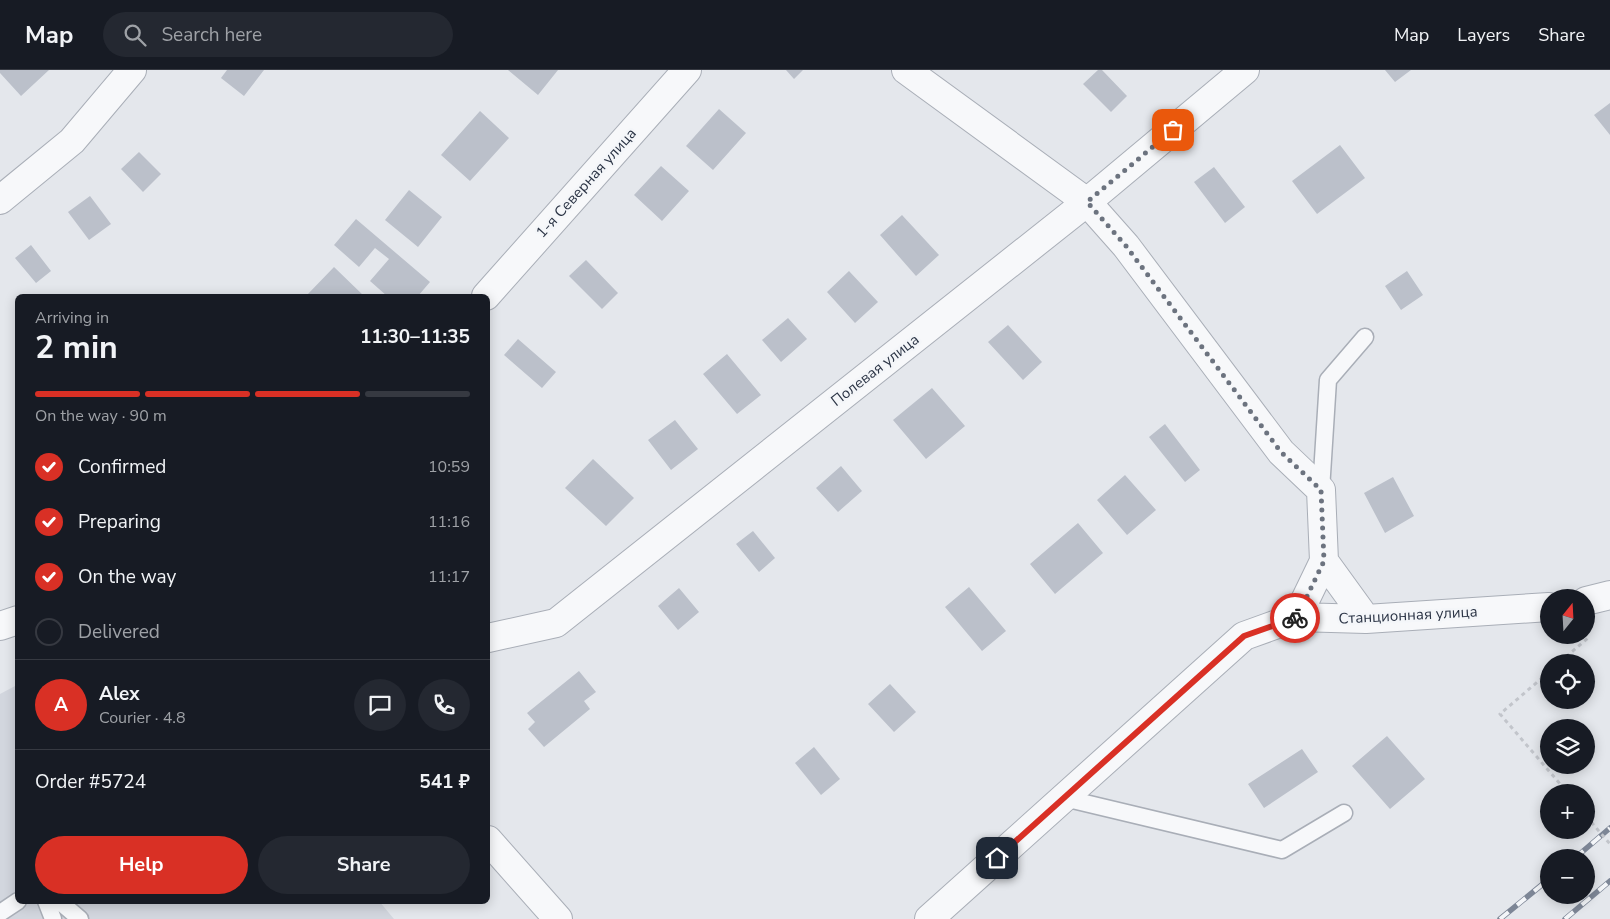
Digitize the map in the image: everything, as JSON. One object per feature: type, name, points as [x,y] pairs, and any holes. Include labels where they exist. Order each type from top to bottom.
[{"type":"street","points":[[0,200],[72,141],[132,70]]},
{"type":"street","name":"1-я Северная улица","points":[[488,294],[687,70]]},
{"type":"street","points":[[906,70],[1087,202],[1126,246],[1281,452],[1321,490],[1324,561],[1297,617]]},
{"type":"street","name":"Полевая улица","points":[[490,638],[556,623],[1087,202],[1246,70]]},
{"type":"street","points":[[1324,561],[1366,619]]},
{"type":"street","points":[[1595,599],[1610,595]]},
{"type":"street","name":"Станционная улица","points":[[929,919],[1244,636],[1297,617],[1366,619],[1540,608]]},
{"type":"street","points":[[0,626],[15,621]]},
{"type":"street","points":[[490,842],[558,919]]},
{"type":"lane","points":[[1321,490],[1328,380],[1365,337]]},
{"type":"lane","points":[[1064,798],[1282,850],[1344,813]]},
{"type":"lane","points":[[0,913],[15,903]]},
{"type":"lane","points":[[47,904],[52,919]]},
{"type":"lane","points":[[62,904],[80,919]]},
{"type":"path","points":[[1569,654],[1581,644]]},
{"type":"path","points":[[1540,680],[1500,714],[1560,784]]},
{"type":"path","points":[[1595,826],[1610,844]]},
{"type":"shaded area","points":[[15,686],[15,904],[382,904],[394,919],[0,919],[0,694]]},
{"type":"building","points":[[0,70],[49,70],[21,96],[0,73]]},
{"type":"building","points":[[227,70],[264,70],[244,96],[221,78]]},
{"type":"building","points":[[508,70],[558,70],[538,95]]},
{"type":"building","points":[[786,70],[803,70],[794,79]]},
{"type":"building","points":[[1098,70],[1102,70],[1127,96],[1111,112],[1083,84]]},
{"type":"building","points":[[1385,70],[1411,70],[1395,82]]},
{"type":"building","points":[[1610,103],[1610,135],[1594,115]]},
{"type":"building","points":[[719,109],[746,133],[713,170],[686,146]]},
{"type":"building","points":[[480,111],[509,138],[470,181],[441,155]]},
{"type":"building","points":[[1340,145],[1365,178],[1317,214],[1292,181]]},
{"type":"building","points":[[139,152],[161,174],[143,192],[121,169]]},
{"type":"building","points":[[661,166],[689,191],[662,221],[634,195]]},
{"type":"building","points":[[1214,167],[1245,207],[1225,223],[1194,182]]},
{"type":"building","points":[[409,190],[442,217],[418,247],[385,220]]},
{"type":"building","points":[[90,196],[111,224],[89,240],[68,212]]},
{"type":"building","points":[[902,215],[939,255],[916,276],[880,235]]},
{"type":"building","points":[[356,219],[430,282],[420,294],[385,294],[370,281],[389,259],[375,248],[359,267],[334,245]]},
{"type":"building","points":[[31,245],[51,271],[36,283],[15,258]]},
{"type":"building","points":[[586,260],[618,293],[602,309],[569,276]]},
{"type":"building","points":[[334,267],[362,294],[308,294]]},
{"type":"building","points":[[849,271],[878,302],[855,323],[827,292]]},
{"type":"building","points":[[1407,271],[1423,295],[1401,310],[1385,286]]},
{"type":"building","points":[[788,318],[807,339],[781,362],[762,340]]},
{"type":"building","points":[[1008,325],[1042,362],[1023,380],[988,342]]},
{"type":"building","points":[[518,339],[556,372],[542,388],[504,355]]},
{"type":"building","points":[[727,354],[761,395],[737,414],[703,374]]},
{"type":"building","points":[[932,388],[965,426],[926,459],[893,420]]},
{"type":"building","points":[[675,420],[698,449],[671,470],[648,440]]},
{"type":"building","points":[[1165,424],[1200,470],[1185,482],[1149,437]]},
{"type":"building","points":[[593,459],[634,498],[606,526],[565,488]]},
{"type":"building","points":[[841,466],[862,491],[838,512],[816,488]]},
{"type":"building","points":[[1125,475],[1156,510],[1127,535],[1097,500]]},
{"type":"building","points":[[1393,477],[1414,516],[1385,533],[1364,493]]},
{"type":"building","points":[[1078,523],[1103,553],[1055,594],[1030,564]]},
{"type":"building","points":[[753,531],[775,558],[759,572],[736,544]]},
{"type":"building","points":[[969,587],[1006,631],[982,651],[945,607]]},
{"type":"building","points":[[679,588],[699,612],[678,630],[658,606]]},
{"type":"building","points":[[579,671],[596,692],[584,701],[590,709],[544,747],[528,729],[535,722],[527,713]]},
{"type":"building","points":[[890,684],[916,712],[894,732],[868,704]]},
{"type":"building","points":[[1387,736],[1425,779],[1390,809],[1352,766]]},
{"type":"building","points":[[814,747],[840,779],[821,795],[795,763]]},
{"type":"building","points":[[1302,749],[1318,772],[1264,808],[1248,784]]},
{"type":"railway","points":[[1586,849],[1610,828]]},
{"type":"railway","points":[[1565,919],[1610,881]]},
{"type":"railway","points":[[1500,919],[1540,886]]},
{"type":"way so far","points":[[1173,130],[1087,202],[1126,246],[1281,452],[1321,490],[1324,561],[1295,618]]},
{"type":"route","points":[[997,858],[1244,636],[1295,618]]}]
